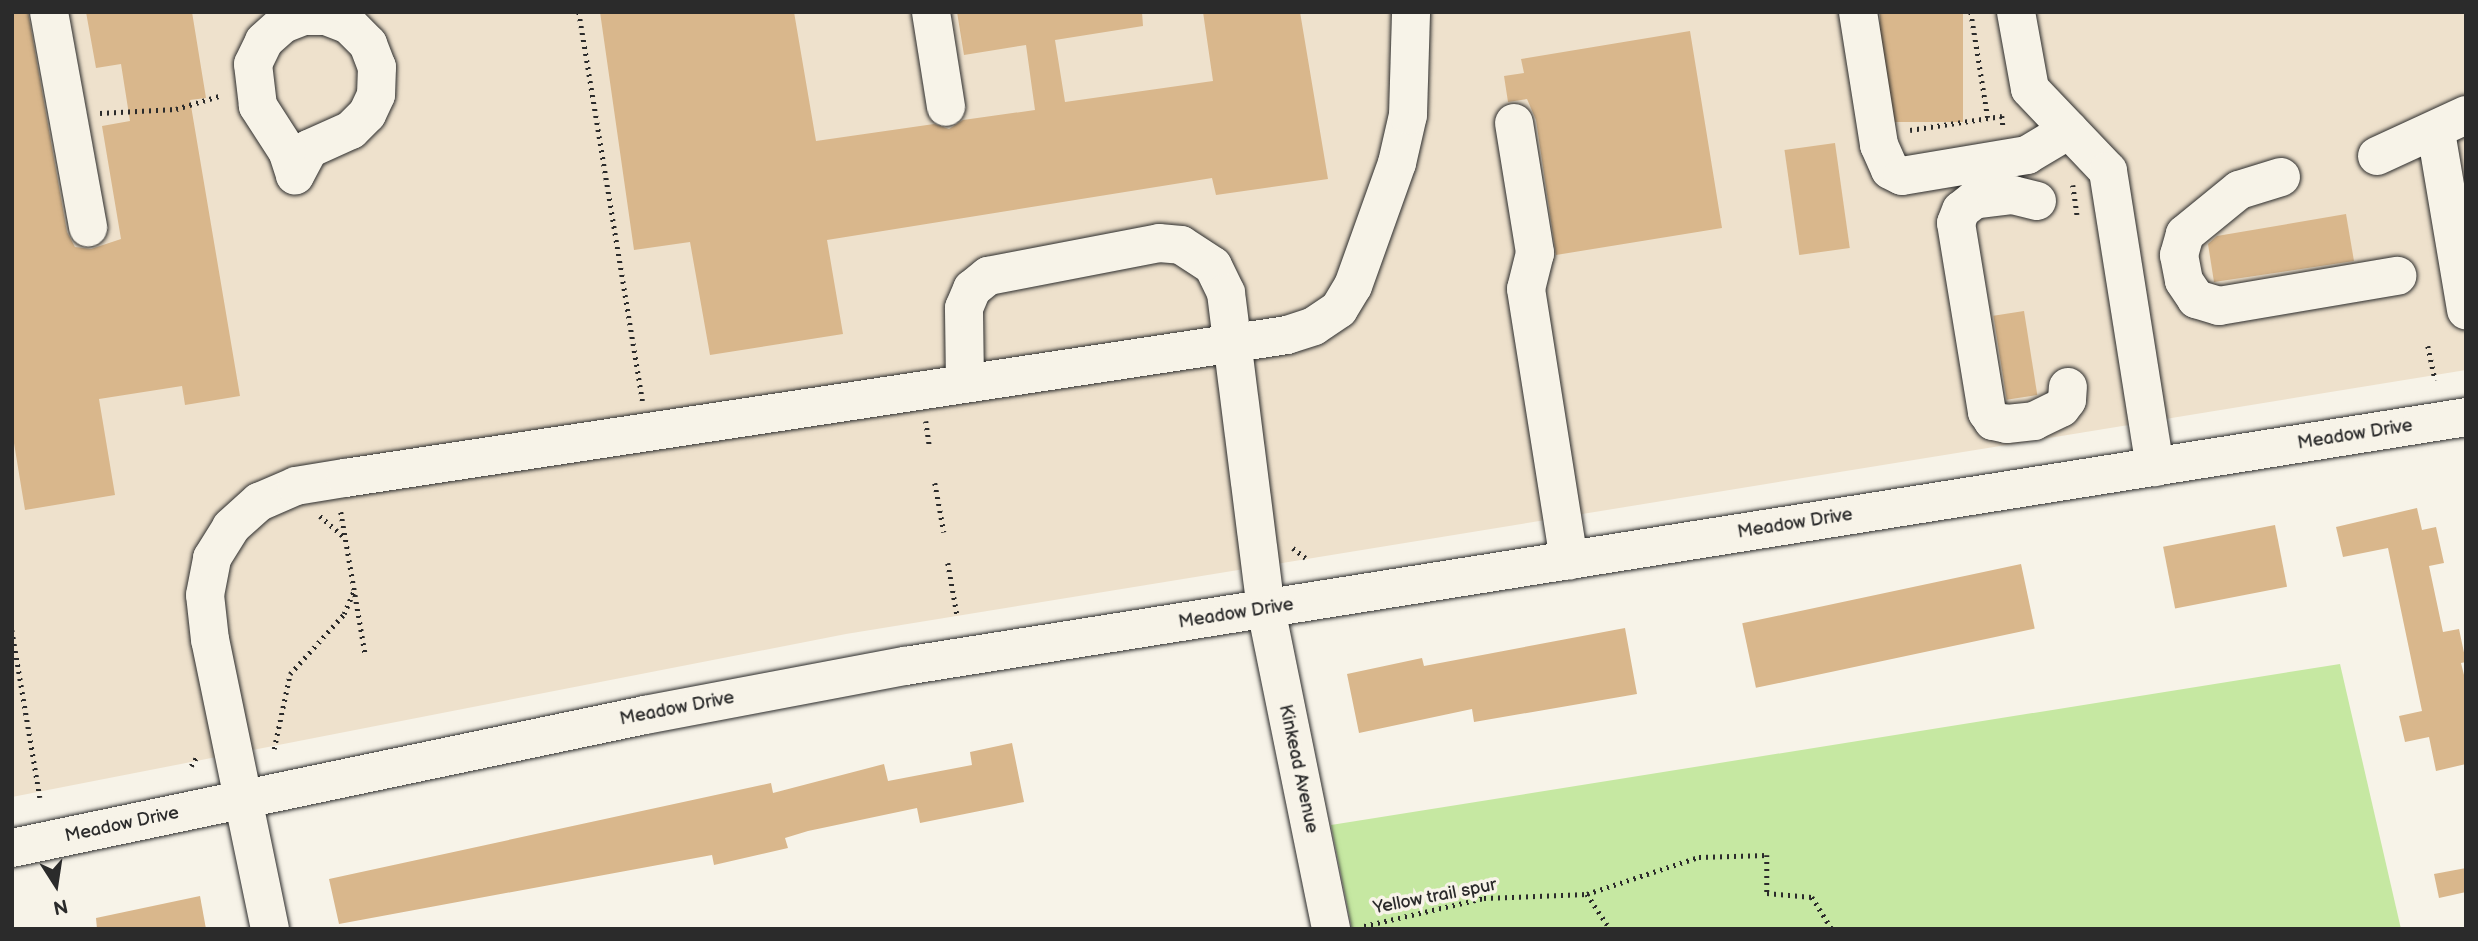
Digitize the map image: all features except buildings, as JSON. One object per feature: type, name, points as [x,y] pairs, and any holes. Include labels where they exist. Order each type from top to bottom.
[{"type":"street","points":[[48,12],[88,227]]},
{"type":"street","points":[[931,12],[946,107]]},
{"type":"street","points":[[270,929],[210,640],[205,595],[212,558],[231,527],[259,502],[296,486],[1232,340],[1287,335],[1314,326],[1339,309],[1353,286],[1397,163],[1408,115],[1411,12]]},
{"type":"street","points":[[1858,12],[1879,145],[1890,170],[1902,176],[2027,155],[2069,130]]},
{"type":"street","points":[[2016,12],[2030,89],[2108,170],[2155,467]]},
{"type":"street","points":[[1514,123],[1535,253],[1526,289],[1569,561]]},
{"type":"street","points":[[2377,156],[2451,123],[2466,310]]},
{"type":"street","points":[[2281,177],[2239,190],[2185,234],[2179,255],[2183,281],[2196,299],[2219,306],[2397,275]]},
{"type":"street","points":[[2051,188],[1974,200],[1961,210],[1956,223],[1987,412],[1993,421],[2007,424],[2034,421],[2061,408],[2067,400],[2068,387]]},
{"type":"street","name":"Kinkead Avenue","points":[[965,383],[964,308],[972,289],[988,276],[1158,243],[1181,245],[1213,267],[1226,293],[1266,609],[1331,927]]},
{"type":"street","name":"Meadow Drive","points":[[12,848],[242,799],[891,669],[2466,417]]},
{"type":"path","points":[[579,12],[644,409]]},
{"type":"path","points":[[1971,12],[1988,118]]},
{"type":"path","points":[[68,115],[176,109],[252,86]]},
{"type":"path","points":[[1895,133],[2002,116]]},
{"type":"path","points":[[2051,188],[2072,181],[2078,220]]},
{"type":"path","points":[[2428,346],[2435,380]]},
{"type":"path","points":[[923,409],[930,448]]},
{"type":"path","points":[[935,483],[944,532]]},
{"type":"path","points":[[340,507],[365,653]]},
{"type":"path","points":[[314,511],[345,538]]},
{"type":"path","points":[[948,563],[957,614]]},
{"type":"path","points":[[274,748],[290,674],[344,614],[354,590]]},
{"type":"path","points":[[12,630],[40,798]]},
{"type":"path","name":"Yellow trail spur","points":[[1331,927],[1361,927],[1484,898],[1587,894],[1699,857],[1767,855],[1767,893],[1812,897],[1832,929]]},
{"type":"path","points":[[1587,894],[1610,929]]},
{"type":"shaded area","points":[[12,12],[2466,12],[2466,370],[846,634],[12,797]]},
{"type":"green space","points":[[2340,664],[2401,929],[1352,929],[1331,825]]}]
